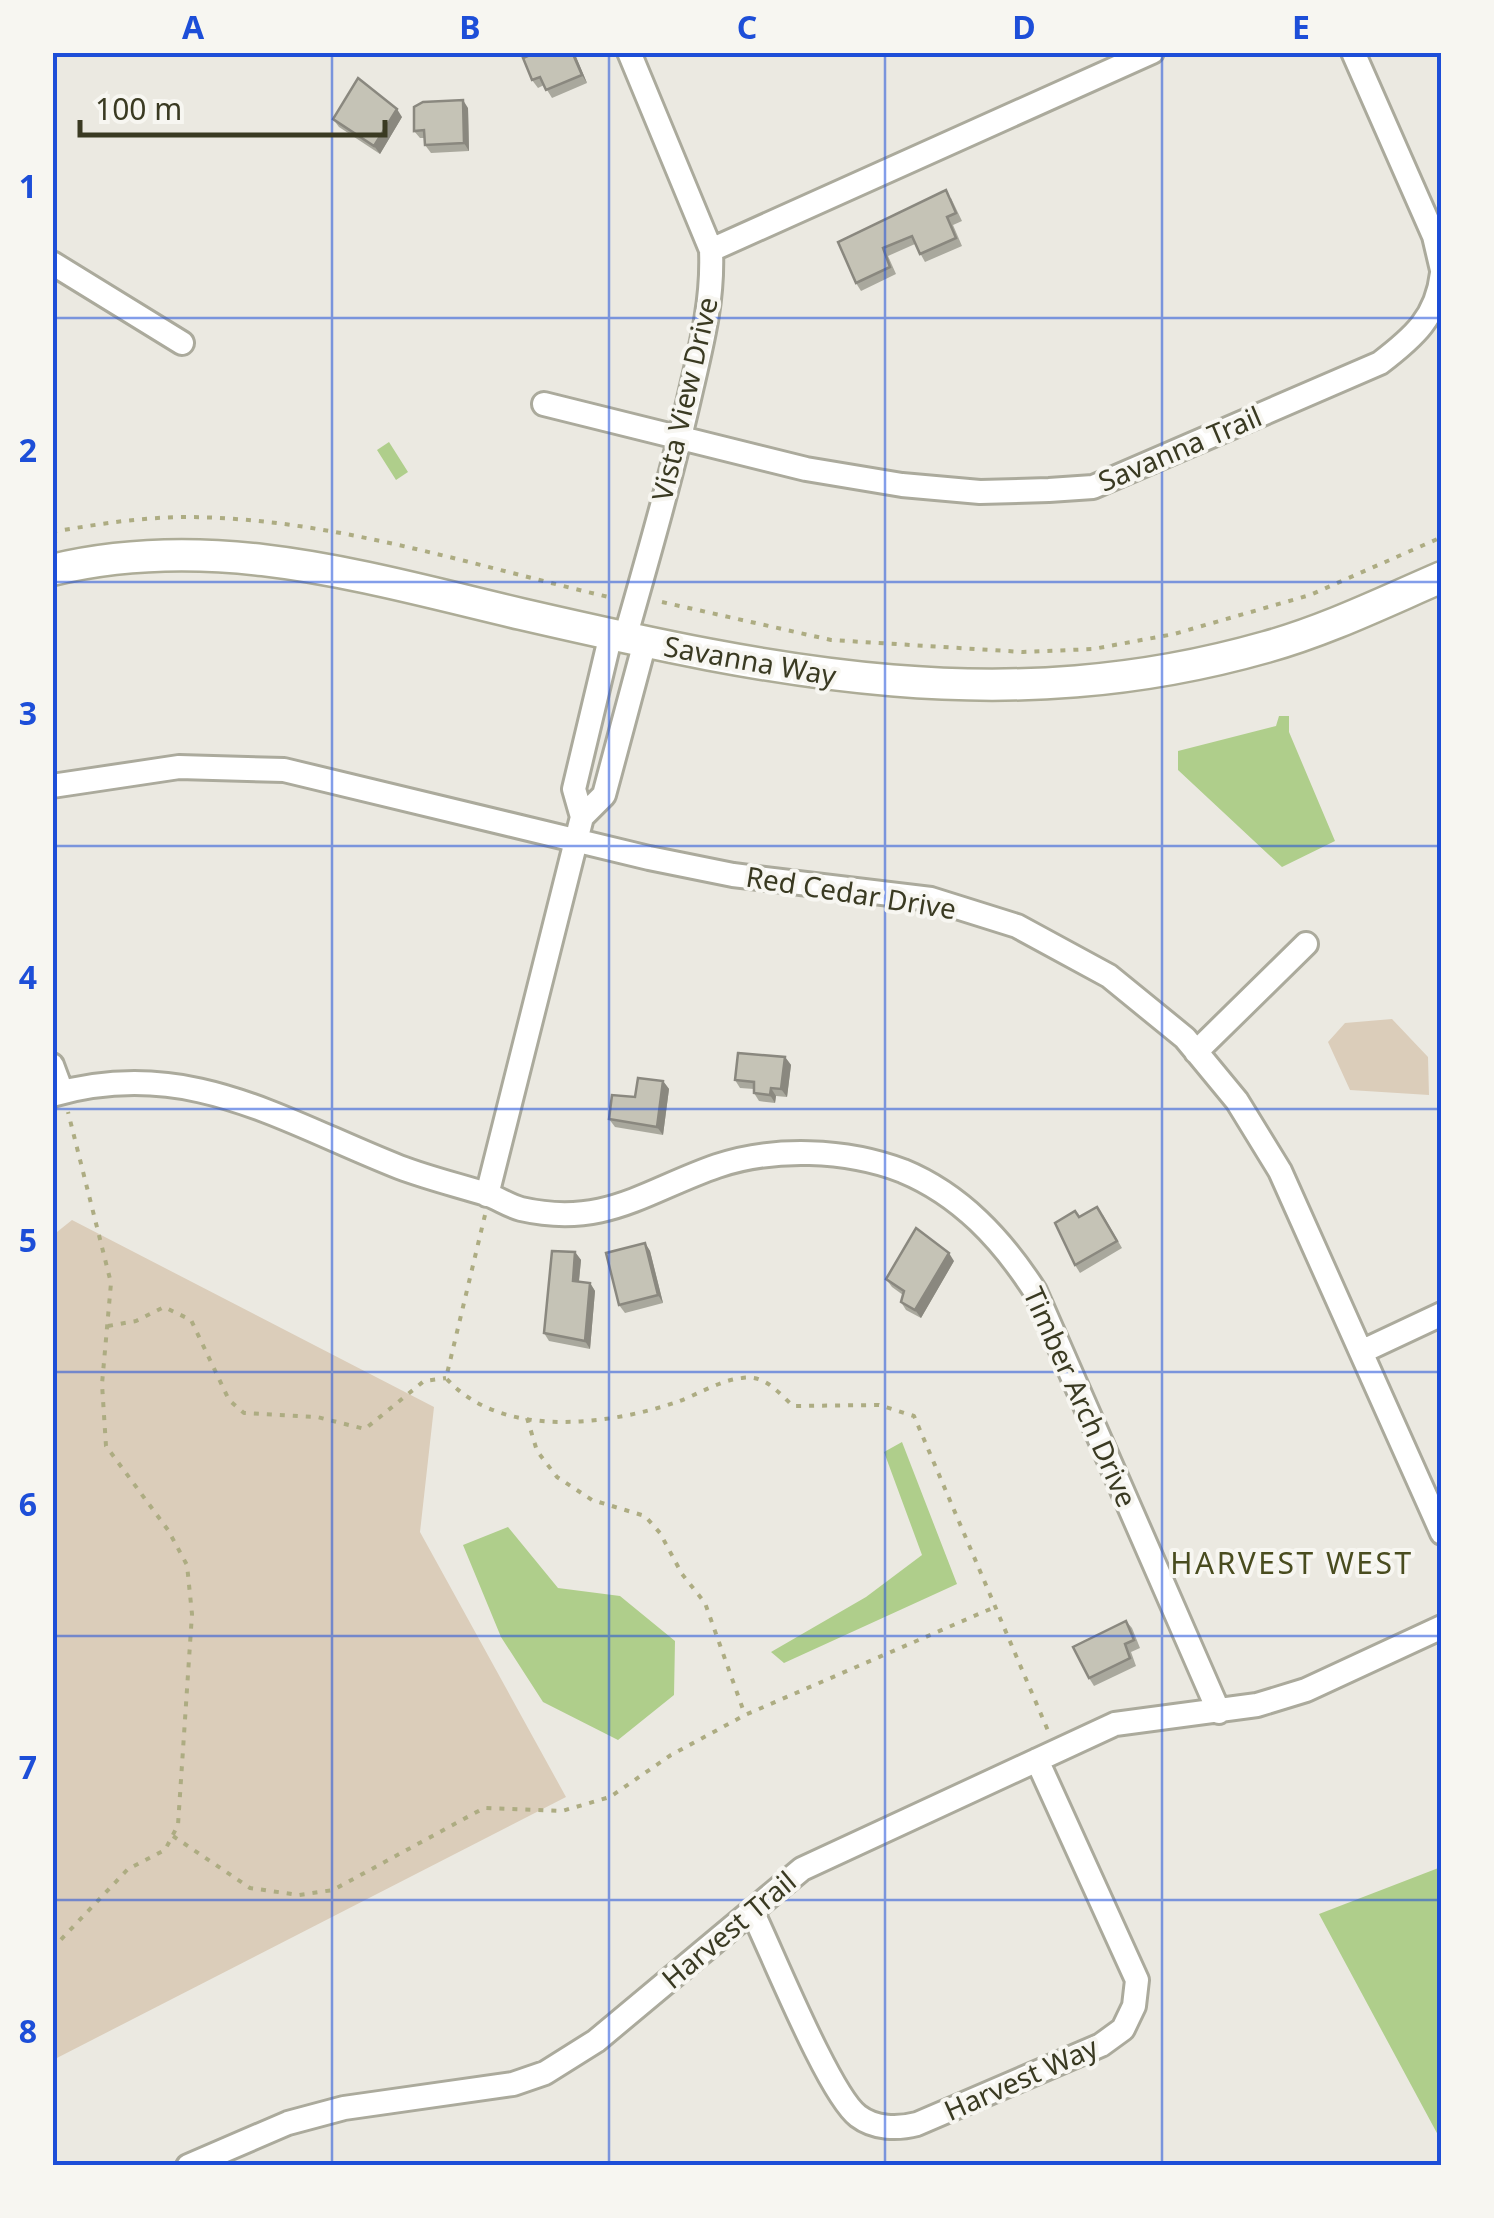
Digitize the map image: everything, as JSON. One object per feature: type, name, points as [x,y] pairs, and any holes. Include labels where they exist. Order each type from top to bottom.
[{"type":"street","name":"Vista View Drive","points":[[582,818],[574,788],[627,638],[712,305],[710,250],[629,52]]},
{"type":"street","points":[[710,250],[1124,60],[1152,52]]},
{"type":"street","name":"Savanna Trail","points":[[544,404],[806,468],[902,486],[980,492],[1093,487],[1380,363],[1410,340],[1433,313],[1442,272],[1434,236],[1353,52]]},
{"type":"street","points":[[52,263],[182,344]]},
{"type":"street","name":"Savanna Way","points":[[52,570],[83,562],[197,553],[318,565],[627,638],[808,674],[963,686],[1074,684],[1186,666],[1268,647],[1344,620],[1442,577]]},
{"type":"street","name":"Vista View Drive","points":[[488,1195],[575,842],[582,818],[604,794],[627,638]]},
{"type":"street","name":"Red Cedar Drive","points":[[52,786],[180,767],[258,767],[394,794],[575,842],[733,875],[931,899],[1017,926],[1109,976],[1196,1052],[1237,1101],[1280,1171],[1442,1533]]},
{"type":"street","points":[[1196,1052],[1306,944]]},
{"type":"street","points":[[52,1065],[57,1093]]},
{"type":"street","name":"Timber Arch Drive","points":[[57,1093],[137,1080],[231,1098],[399,1167],[520,1209],[570,1213],[622,1208],[715,1167],[768,1154],[838,1156],[902,1171],[962,1206],[1006,1248],[1035,1291],[1219,1712]]},
{"type":"street","points":[[1360,1352],[1442,1314]]},
{"type":"street","name":"Harvest Trail","points":[[188,2166],[288,2123],[344,2108],[512,2084],[546,2073],[582,2052],[802,1869],[1116,1724],[1219,1712],[1306,1690],[1442,1627]]},
{"type":"street","name":"Harvest Way","points":[[752,1911],[840,2096],[868,2122],[894,2127],[917,2124],[1101,2045],[1129,2020],[1137,1980],[1047,1756]]},
{"type":"path","points":[[662,602],[831,640],[1023,652],[1093,649],[1174,634],[1310,595],[1442,537]]},
{"type":"path","points":[[52,1949],[128,1870],[165,1850],[178,1826],[192,1614],[187,1565],[168,1530],[106,1446],[102,1384],[111,1283],[57,1093]]},
{"type":"path","points":[[446,1378],[488,1195]]},
{"type":"path","points":[[108,1326],[136,1321],[164,1307],[191,1320],[229,1400],[244,1413],[318,1417],[365,1430],[424,1380],[446,1378]]},
{"type":"path","points":[[446,1378],[456,1388],[507,1414],[552,1423],[612,1422],[743,1377],[768,1382],[792,1406],[879,1405],[914,1416],[995,1606],[1047,1756]]},
{"type":"path","points":[[527,1418],[537,1451],[557,1477],[592,1500],[645,1516],[660,1533],[682,1574],[705,1603],[745,1715]]},
{"type":"path","points":[[173,1836],[250,1888],[299,1896],[333,1890],[484,1808],[562,1810],[610,1797],[671,1756],[745,1715],[995,1606]]},
{"type":"shaded area","points":[[389,442],[408,472],[396,480],[377,450]]},
{"type":"shaded area","points":[[1279,716],[1289,716],[1289,732],[1335,841],[1282,867],[1178,770],[1178,751],[1276,726]]},
{"type":"shaded area","points":[[1392,1019],[1428,1057],[1429,1095],[1350,1090],[1328,1042],[1345,1023]]},
{"type":"shaded area","points":[[72,1220],[434,1407],[420,1532],[566,1797],[53,2060],[52,1236]]},
{"type":"shaded area","points":[[902,1442],[957,1584],[784,1663],[771,1652],[866,1597],[922,1555],[884,1452]]},
{"type":"shaded area","points":[[508,1527],[558,1588],[620,1596],[675,1641],[674,1695],[618,1740],[543,1702],[501,1637],[463,1545]]},
{"type":"shaded area","points":[[1441,1867],[1442,2133],[1438,2135],[1319,1914]]},
{"type":"building","points":[[529,52],[572,52],[582,75],[546,90],[540,77],[532,80],[523,58]]},
{"type":"building","points":[[358,78],[397,109],[374,146],[333,119]]},
{"type":"building","points":[[463,100],[464,143],[425,145],[424,130],[414,131],[414,107],[423,102]]},
{"type":"building","points":[[946,190],[956,213],[947,217],[956,238],[920,254],[912,236],[883,248],[890,267],[856,283],[838,242]]},
{"type":"building","points":[[738,1053],[785,1057],[781,1089],[771,1088],[770,1095],[754,1093],[754,1082],[735,1080]]},
{"type":"building","points":[[638,1078],[663,1081],[657,1127],[609,1119],[612,1095],[635,1097]]},
{"type":"building","points":[[1097,1207],[1117,1241],[1075,1265],[1055,1223],[1075,1211],[1079,1217]]},
{"type":"building","points":[[916,1228],[949,1253],[915,1310],[901,1302],[904,1291],[886,1279]]},
{"type":"building","points":[[645,1243],[658,1295],[619,1305],[606,1253]]},
{"type":"building","points":[[552,1251],[575,1252],[573,1281],[590,1283],[585,1341],[544,1333]]},
{"type":"building","points":[[1126,1621],[1134,1640],[1125,1644],[1130,1658],[1089,1678],[1073,1647]]},
{"type":"district","name":"HARVEST WEST","points":[[1292,1564]]}]
